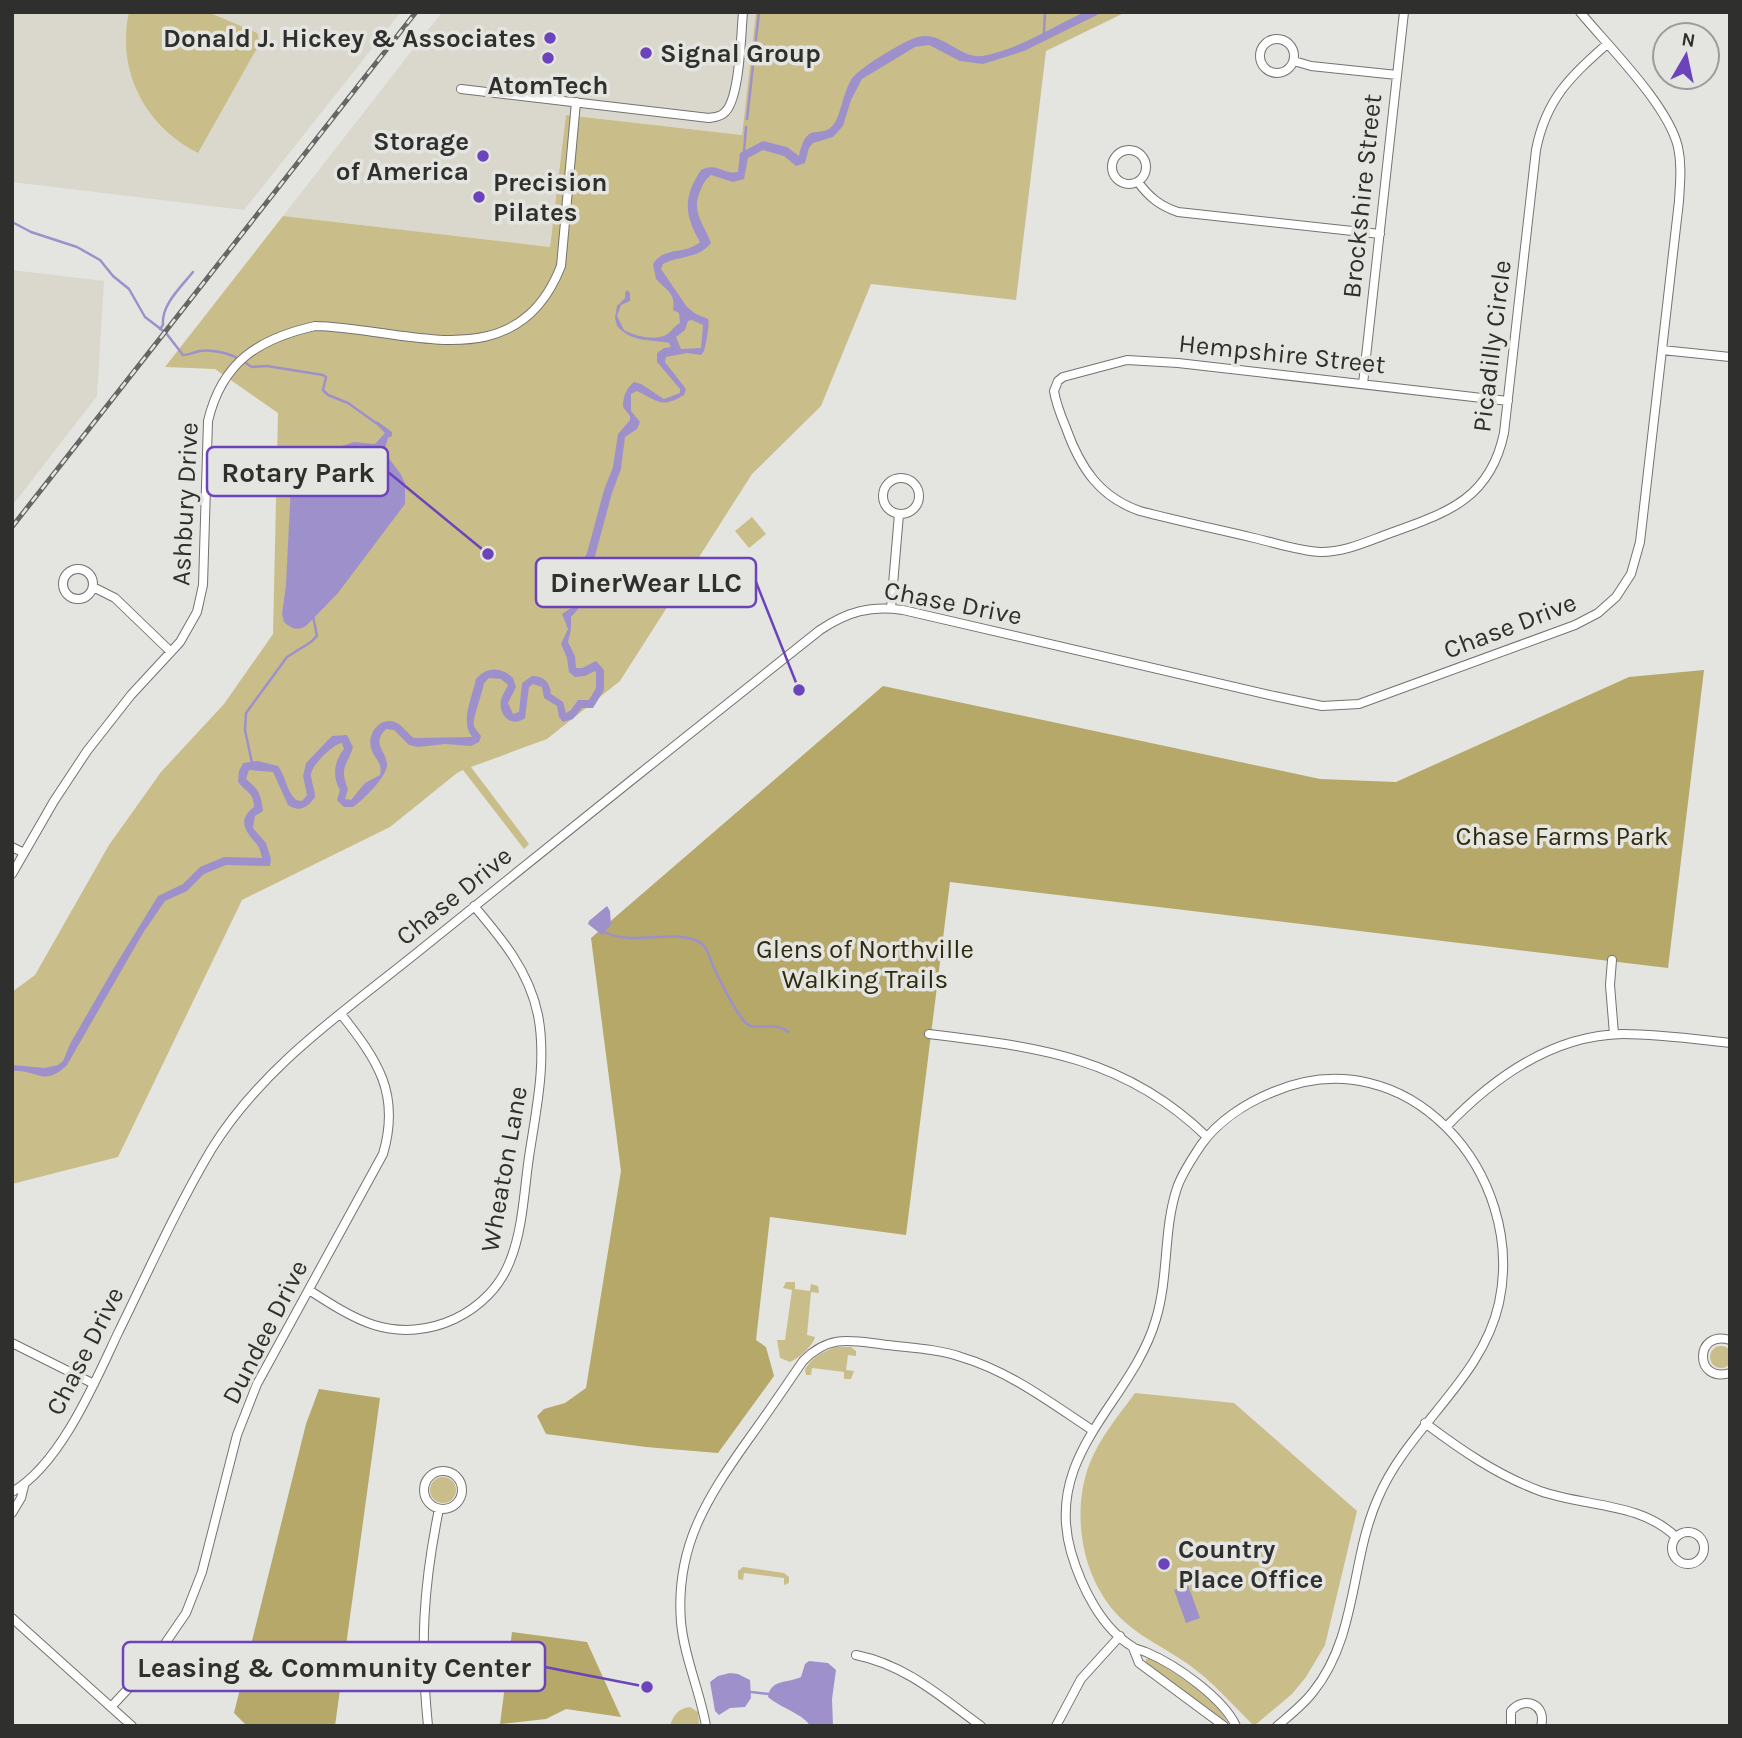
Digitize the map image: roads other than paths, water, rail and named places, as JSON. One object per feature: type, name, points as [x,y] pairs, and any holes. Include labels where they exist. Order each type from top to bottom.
[{"type":"street","points":[[461,89],[709,118],[725,113],[734,96],[743,12]]},
{"type":"street","name":"Brockshire Street","points":[[1363,384],[1404,12]]},
{"type":"street","name":"Chase Drive","points":[[12,1492],[24,1486],[70,1429],[214,1145],[230,1121],[266,1079],[474,906],[844,615],[858,610],[891,608],[1322,706],[1343,706],[1377,699],[1575,625],[1598,613],[1616,597],[1631,574],[1640,542],[1679,201],[1679,154],[1671,128],[1661,109],[1580,12]]},
{"type":"street","points":[[1273,40],[1283,40],[1291,46],[1294,61],[1287,70],[1276,74],[1262,65],[1262,49],[1273,40]]},
{"type":"street","name":"Picadilly Circle","points":[[1056,384],[1056,402],[1077,458],[1091,480],[1114,500],[1140,511],[1320,552],[1340,550],[1443,514],[1469,497],[1484,481],[1499,454],[1508,401],[1539,136],[1546,114],[1564,83],[1607,44]]},
{"type":"street","points":[[1294,61],[1311,66],[1397,75]]},
{"type":"street","name":"Ashbury Drive","points":[[12,874],[87,751],[131,695],[189,629],[200,603],[203,585],[208,421],[218,391],[237,363],[277,337],[315,326],[469,340],[499,335],[528,316],[551,290],[561,266],[576,102]]},
{"type":"street","points":[[1129,150],[1143,158],[1146,169],[1138,182],[1126,184],[1116,178],[1112,168],[1119,154],[1129,150]]},
{"type":"street","points":[[1138,182],[1150,197],[1163,207],[1178,212],[1380,234]]},
{"type":"street","points":[[1662,350],[1730,357]]},
{"type":"street","name":"Hempshire Street","points":[[1056,384],[1063,377],[1127,360],[1178,363],[1508,401]]},
{"type":"street","points":[[899,479],[915,485],[919,495],[915,507],[899,514],[888,509],[883,498],[886,487],[899,479]]},
{"type":"street","points":[[891,608],[899,514]]},
{"type":"street","points":[[93,587],[115,598],[171,652]]},
{"type":"street","points":[[12,846],[24,853]]},
{"type":"street","name":"Wheaton Lane","points":[[309,1290],[377,1326],[417,1329],[444,1324],[475,1308],[499,1281],[511,1260],[539,1091],[542,1051],[538,1014],[520,965],[474,906]]},
{"type":"street","points":[[1612,960],[1614,1034]]},
{"type":"street","name":"Dundee Drive","points":[[111,1707],[150,1664],[186,1613],[202,1572],[246,1409],[267,1364],[380,1163],[390,1123],[388,1094],[380,1069],[370,1051],[341,1014]]},
{"type":"street","points":[[929,1034],[1031,1048],[1071,1056],[1101,1066],[1169,1104],[1207,1137]]},
{"type":"street","points":[[1447,1126],[1484,1090],[1513,1069],[1565,1045],[1614,1034],[1656,1035],[1730,1043]]},
{"type":"street","points":[[1236,1726],[1199,1685],[1150,1653],[1133,1647],[1101,1616],[1079,1574],[1068,1539],[1070,1487],[1079,1456],[1092,1430],[1135,1368],[1152,1332],[1162,1297],[1169,1224],[1177,1190],[1207,1137],[1235,1113],[1265,1095],[1294,1084],[1346,1080],[1380,1087],[1419,1105],[1447,1126],[1476,1162],[1491,1196],[1502,1235],[1503,1274],[1498,1306],[1486,1339],[1466,1373],[1391,1470],[1373,1510],[1359,1558],[1349,1617],[1337,1653],[1314,1691],[1277,1726]]},
{"type":"street","points":[[1730,1340],[1722,1338],[1710,1342],[1706,1346],[1703,1359],[1704,1365],[1713,1373],[1730,1373]]},
{"type":"street","points":[[706,1726],[685,1648],[680,1607],[686,1558],[705,1503],[809,1354],[822,1345],[842,1340],[944,1352],[990,1368],[1092,1430]]},
{"type":"street","points":[[12,1343],[94,1384]]},
{"type":"street","points":[[1425,1423],[1470,1457],[1535,1489],[1647,1516],[1676,1537]]},
{"type":"street","points":[[448,1472],[460,1481],[462,1495],[453,1507],[439,1509],[427,1501],[425,1484],[432,1475],[448,1472]]},
{"type":"street","name":"Chase Drive","points":[[12,1513],[21,1498],[24,1486]]},
{"type":"street","points":[[428,1726],[422,1638],[427,1572],[439,1509]]},
{"type":"street","points":[[1685,1532],[1696,1533],[1703,1542],[1702,1558],[1693,1564],[1678,1561],[1672,1547],[1676,1537],[1685,1532]]},
{"type":"street","points":[[12,1618],[132,1726]]},
{"type":"street","points":[[1056,1726],[1081,1679],[1120,1636]]},
{"type":"street","points":[[1133,1647],[1139,1663],[1224,1726]]},
{"type":"street","points":[[856,1655],[903,1670],[981,1726]]},
{"type":"street","points":[[1511,1726],[1511,1711],[1525,1702],[1530,1702],[1539,1708],[1543,1719],[1541,1726]]},
{"type":"waterway","points":[[747,119],[759,12]]},
{"type":"waterway","points":[[1044,33],[1045,12]]},
{"type":"waterway","points":[[744,152],[746,127]]},
{"type":"waterway","points":[[12,222],[31,232],[77,247],[100,260],[113,276],[129,289],[145,317],[166,333],[183,355],[209,351],[225,353],[239,359]]},
{"type":"waterway","points":[[160,329],[168,303],[193,272]]},
{"type":"waterway","points":[[244,362],[252,367],[267,366],[323,375],[326,377],[323,390],[328,395],[348,403],[376,423]]},
{"type":"waterway","points":[[252,763],[245,730],[246,713],[287,657],[317,636],[313,616]]},
{"type":"waterway","points":[[604,932],[626,938],[672,936],[695,940],[706,949],[728,996],[748,1025],[782,1028],[788,1032]]},
{"type":"waterway","points":[[751,1692],[769,1694]]},
{"type":"railway","points":[[12,527],[416,12]]},
{"type":"place","name":"Donald J. Hickey & Associates","points":[[550,38]]},
{"type":"place","name":"Signal Group","points":[[646,53]]},
{"type":"place","name":"AtomTech","points":[[548,58]]},
{"type":"place","name":"Storage of America","points":[[483,156]]},
{"type":"place","name":"Precision Pilates","points":[[479,197]]},
{"type":"place","name":"Rotary Park","points":[[488,554]]},
{"type":"place","name":"DinerWear LLC","points":[[799,690]]},
{"type":"place","name":"Country Place Office","points":[[1164,1564]]},
{"type":"place","name":"Leasing & Community Center","points":[[647,1687]]},
{"type":"park label","name":"Chase Farms Park","points":[[1562,836]]},
{"type":"park label","name":"Glens of Northville Walking Trails","points":[[865,964]]}]
